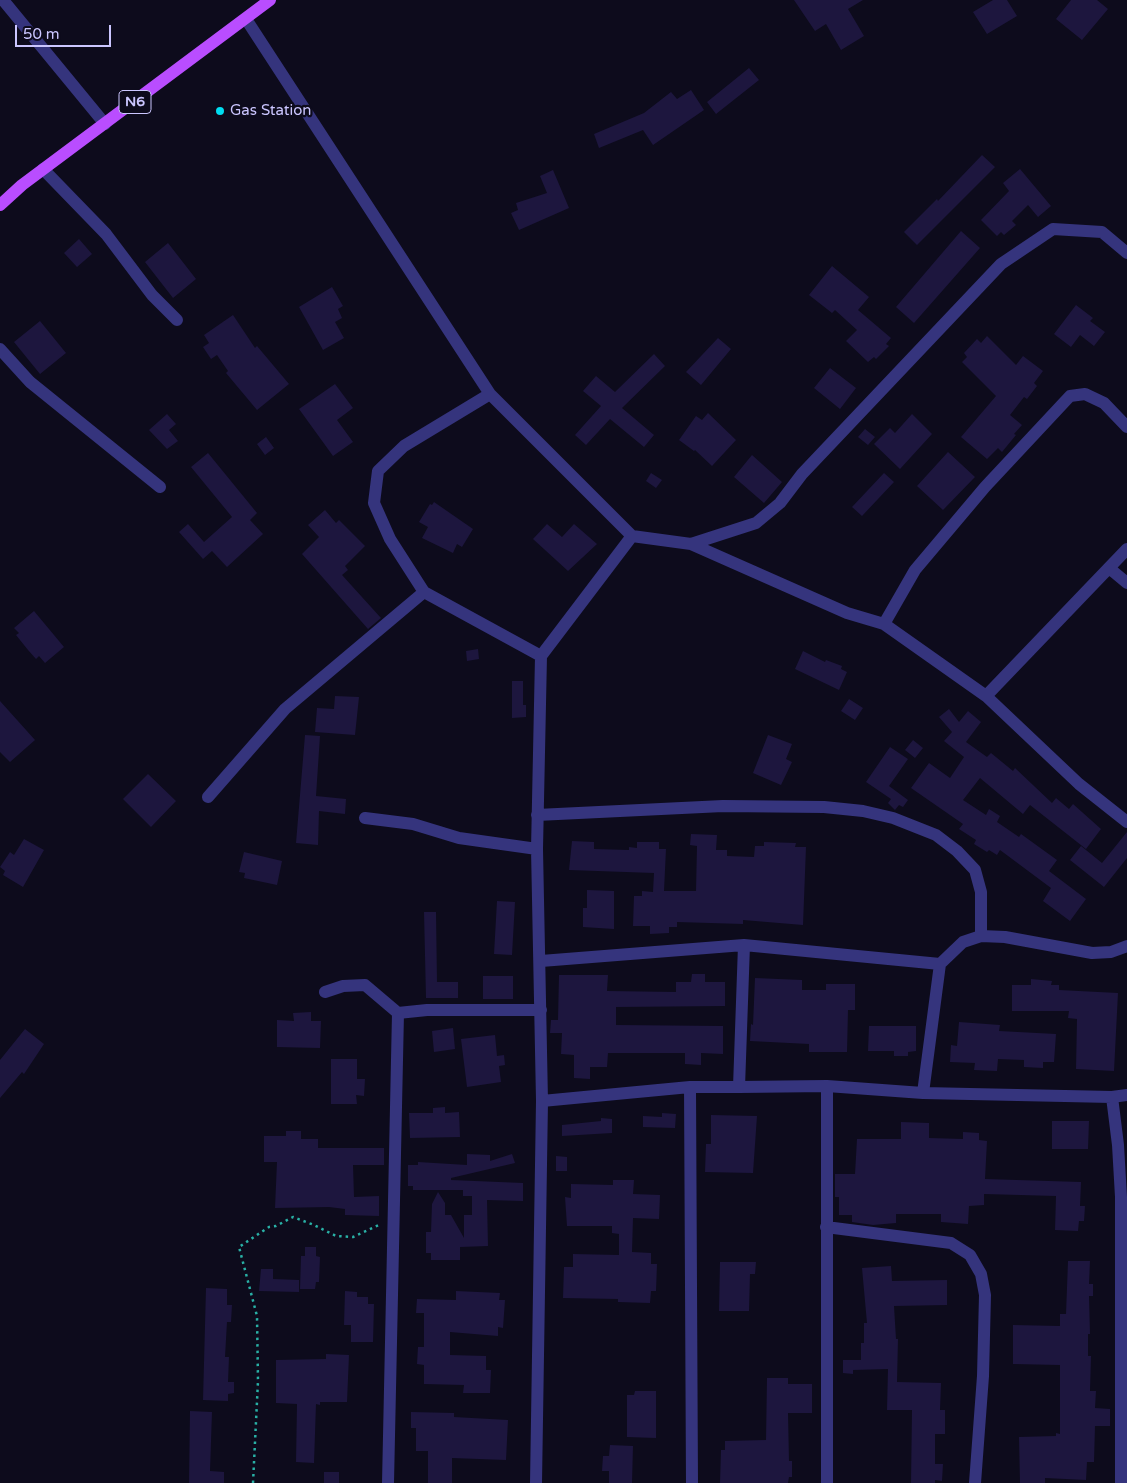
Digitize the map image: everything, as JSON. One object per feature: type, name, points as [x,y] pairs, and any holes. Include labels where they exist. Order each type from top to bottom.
[{"type":"main road","name":"N6","points":[[0,205],[43,169],[270,0]]},
{"type":"street","points":[[3,0],[105,124]]},
{"type":"street","points":[[246,19],[490,394],[632,536],[691,544],[847,613],[884,624],[986,696],[1079,784],[1127,822]]},
{"type":"street","points":[[43,169],[106,234],[152,295],[177,320]]},
{"type":"street","points":[[691,544],[756,523],[780,503],[802,474],[1001,264],[1053,229],[1102,232],[1127,252]]},
{"type":"street","points":[[0,349],[30,382],[160,487]]},
{"type":"street","points":[[490,394],[404,446],[378,471],[374,503],[390,540],[424,592],[541,656]]},
{"type":"street","points":[[884,624],[914,570],[985,487],[1070,396],[1085,394],[1104,403],[1127,427]]},
{"type":"street","points":[[536,1483],[542,1101],[541,960],[537,849],[541,656],[632,536]]},
{"type":"street","points":[[986,696],[1127,548]]},
{"type":"street","points":[[1109,568],[1127,583]]},
{"type":"street","points":[[208,797],[285,709],[424,592]]},
{"type":"street","points":[[537,815],[723,806],[824,807],[863,811],[893,818],[936,836],[957,850],[974,870],[981,892],[981,936]]},
{"type":"street","points":[[365,818],[412,824],[459,838],[537,849]]},
{"type":"street","points":[[923,1093],[940,964],[964,942],[981,936],[1005,937],[1092,953],[1111,952],[1127,946]]},
{"type":"street","points":[[541,960],[744,945],[940,964]]},
{"type":"street","points":[[739,1087],[744,945]]},
{"type":"street","points":[[325,992],[342,986],[365,985],[398,1013],[428,1010],[541,1010]]},
{"type":"street","points":[[388,1483],[398,1013]]},
{"type":"street","points":[[827,1086],[827,1483]]},
{"type":"street","points":[[542,1101],[690,1087],[827,1086],[923,1093],[1112,1097],[1127,1095]]},
{"type":"street","points":[[690,1087],[692,1483]]},
{"type":"street","points":[[1112,1097],[1118,1145],[1121,1198],[1120,1483]]},
{"type":"street","points":[[826,1227],[951,1243],[963,1248],[970,1255],[981,1274],[985,1304],[975,1483]]},
{"type":"path","points":[[253,1483],[258,1382],[256,1316],[238,1248],[269,1227],[276,1226],[293,1217],[336,1236],[353,1237],[371,1230],[395,1215]]},
{"type":"building","points":[[794,0],[863,0],[848,9],[864,36],[841,50],[826,24],[815,31]]},
{"type":"building","points":[[993,0],[1007,0],[1017,16],[987,34],[973,12]]},
{"type":"building","points":[[1071,0],[1097,0],[1108,9],[1082,40],[1056,19]]},
{"type":"building","points":[[749,68],[759,80],[716,114],[707,102]]},
{"type":"building","points":[[691,90],[704,110],[653,145],[643,130],[599,148],[594,134],[644,113],[671,92],[677,99]]},
{"type":"building","points":[[982,155],[995,167],[917,245],[904,232],[937,199],[938,201]]},
{"type":"building","points":[[1020,169],[1051,206],[1038,217],[1028,205],[1012,221],[1016,225],[1004,235],[1001,232],[997,236],[981,220],[1009,191],[1003,183]]},
{"type":"building","points":[[553,170],[569,208],[519,230],[511,213],[518,210],[516,203],[547,193],[540,176]]},
{"type":"building","points":[[961,231],[980,248],[914,323],[896,307]]},
{"type":"building","points":[[79,239],[92,254],[77,267],[64,253]]},
{"type":"building","points":[[168,243],[196,279],[173,298],[145,262]]},
{"type":"building","points":[[832,266],[869,297],[858,310],[891,338],[886,344],[889,346],[876,359],[874,357],[868,362],[846,341],[857,330],[835,310],[832,313],[809,295]]},
{"type":"building","points":[[332,287],[343,306],[338,309],[342,318],[335,322],[344,338],[323,350],[299,307]]},
{"type":"building","points":[[1076,305],[1093,318],[1090,321],[1105,332],[1094,346],[1080,335],[1071,347],[1054,334]]},
{"type":"building","points":[[233,315],[255,348],[257,346],[289,384],[257,410],[226,373],[228,371],[217,355],[211,359],[203,347],[209,343],[204,335]]},
{"type":"building","points":[[40,321],[66,353],[40,374],[14,342]]},
{"type":"building","points":[[987,336],[1016,365],[1023,356],[1043,371],[1034,383],[1037,386],[1027,399],[1024,397],[1010,415],[1022,425],[1014,434],[1016,435],[1002,452],[998,448],[987,459],[961,437],[996,396],[962,362],[967,357],[964,353],[977,339],[981,343]]},
{"type":"building","points":[[718,338],[731,349],[701,385],[686,372]]},
{"type":"building","points":[[654,354],[665,366],[622,408],[654,435],[644,447],[610,419],[586,445],[575,435],[601,406],[583,391],[596,376],[615,392]]},
{"type":"building","points":[[830,368],[856,388],[840,409],[814,388]]},
{"type":"building","points":[[335,384],[353,408],[337,420],[353,442],[333,456],[299,409]]},
{"type":"building","points":[[708,413],[736,440],[712,466],[695,450],[679,440],[696,416],[702,420]]},
{"type":"building","points":[[167,414],[176,424],[169,430],[178,441],[167,449],[149,430]]},
{"type":"building","points":[[912,414],[932,434],[900,469],[874,444],[890,428],[895,433]]},
{"type":"building","points":[[865,429],[875,437],[868,445],[858,437]]},
{"type":"building","points":[[266,437],[274,448],[265,455],[257,444]]},
{"type":"building","points":[[948,452],[975,477],[943,510],[917,486]]},
{"type":"building","points":[[208,453],[257,513],[250,520],[263,534],[227,567],[212,551],[203,559],[179,532],[188,524],[204,542],[232,517],[191,467]]},
{"type":"building","points":[[752,455],[782,482],[764,503],[734,477]]},
{"type":"building","points":[[651,473],[662,480],[656,488],[646,481]]},
{"type":"building","points":[[884,473],[894,482],[862,516],[852,507]]},
{"type":"building","points":[[434,502],[473,529],[462,547],[457,544],[453,553],[422,538],[428,527],[419,522],[430,504],[432,505]]},
{"type":"building","points":[[325,510],[336,523],[339,520],[365,546],[345,566],[348,570],[342,575],[381,618],[368,629],[302,554],[319,537],[308,525]]},
{"type":"building","points":[[547,524],[562,537],[574,524],[597,544],[568,571],[533,539]]},
{"type":"building","points":[[34,611],[64,647],[45,663],[39,656],[36,659],[28,650],[16,635],[19,633],[14,628]]},
{"type":"building","points":[[478,649],[479,659],[467,661],[466,651]]},
{"type":"building","points":[[803,651],[825,662],[826,660],[842,666],[841,669],[847,672],[839,690],[795,669]]},
{"type":"building","points":[[512,681],[523,681],[523,705],[526,705],[526,717],[512,718]]},
{"type":"building","points":[[335,696],[359,697],[355,735],[315,732],[317,708],[334,709]]},
{"type":"building","points":[[849,699],[863,708],[855,720],[841,711]]},
{"type":"building","points":[[0,701],[35,740],[10,762],[0,752]]},
{"type":"building","points":[[949,709],[959,722],[968,711],[981,722],[966,742],[987,757],[991,753],[1013,771],[1015,768],[1052,803],[1056,798],[1069,809],[1073,804],[1101,829],[1086,849],[1030,805],[1023,814],[980,778],[963,800],[986,815],[989,809],[1000,816],[997,822],[1019,837],[1021,834],[1057,860],[1049,871],[1086,899],[1070,921],[1043,901],[1051,888],[1000,850],[997,855],[989,850],[987,852],[974,844],[976,840],[959,829],[963,824],[911,788],[929,763],[950,778],[964,757],[944,741],[952,732],[939,717]]},
{"type":"building","points":[[305,735],[320,736],[316,796],[346,799],[345,814],[319,811],[318,845],[296,843]]},
{"type":"building","points":[[768,735],[792,744],[786,759],[792,762],[781,785],[753,773]]},
{"type":"building","points":[[913,740],[923,748],[915,758],[905,750]]},
{"type":"building","points":[[890,747],[908,759],[889,786],[908,800],[903,807],[899,805],[895,810],[888,803],[891,799],[866,782]]},
{"type":"building","points":[[148,774],[176,801],[151,827],[123,799]]},
{"type":"building","points":[[1127,832],[1127,858],[1104,887],[1070,860],[1081,846],[1102,863]]},
{"type":"building","points":[[691,834],[717,835],[716,850],[727,850],[727,856],[754,857],[755,846],[764,846],[764,842],[796,843],[795,847],[806,847],[803,925],[743,920],[743,924],[677,922],[677,927],[669,927],[669,933],[650,934],[650,926],[633,926],[634,896],[642,896],[642,891],[653,892],[654,873],[569,870],[572,841],[594,842],[594,849],[629,850],[629,847],[637,848],[637,842],[659,842],[659,849],[666,849],[664,891],[696,891],[697,846],[690,845]]},
{"type":"building","points":[[24,839],[44,850],[23,887],[3,875],[5,871],[0,867],[10,852],[14,855]]},
{"type":"building","points":[[244,852],[282,861],[277,885],[244,878],[245,873],[239,872]]},
{"type":"building","points":[[587,890],[614,891],[614,929],[583,927],[583,908],[587,908]]},
{"type":"building","points":[[497,901],[515,902],[512,955],[494,954]]},
{"type":"building","points":[[424,912],[436,912],[437,982],[458,982],[458,998],[426,998]]},
{"type":"building","points":[[692,974],[705,974],[705,982],[725,982],[725,1006],[616,1007],[616,1025],[723,1026],[723,1054],[701,1053],[701,1065],[685,1064],[685,1053],[608,1053],[607,1067],[590,1067],[590,1079],[574,1078],[574,1055],[561,1054],[562,1033],[550,1033],[551,1020],[558,1020],[559,975],[608,975],[607,991],[676,992],[676,982],[691,982]]},
{"type":"building","points":[[483,976],[513,976],[513,999],[483,999]]},
{"type":"building","points":[[755,978],[802,980],[802,990],[826,990],[826,984],[855,984],[855,1010],[848,1010],[847,1052],[809,1052],[809,1044],[750,1041],[751,1024],[753,1025]]},
{"type":"building","points":[[1031,979],[1052,981],[1051,985],[1059,985],[1059,990],[1118,993],[1114,1071],[1076,1069],[1077,1019],[1068,1018],[1069,1011],[1012,1011],[1012,985],[1031,985]]},
{"type":"building","points":[[311,1012],[311,1021],[321,1021],[320,1048],[277,1047],[277,1020],[294,1021],[293,1013]]},
{"type":"building","points":[[959,1022],[1000,1025],[999,1031],[1056,1034],[1054,1062],[1043,1062],[1043,1068],[1024,1067],[1024,1060],[998,1059],[997,1071],[974,1070],[975,1063],[950,1062],[951,1045],[957,1046]]},
{"type":"building","points":[[869,1026],[916,1026],[916,1051],[908,1052],[908,1056],[894,1056],[894,1051],[868,1051]]},
{"type":"building","points":[[453,1028],[455,1049],[434,1052],[432,1031]]},
{"type":"building","points":[[25,1029],[44,1044],[24,1074],[22,1072],[0,1098],[0,1060]]},
{"type":"building","points":[[495,1035],[497,1056],[504,1055],[505,1065],[499,1066],[501,1082],[467,1087],[461,1039]]},
{"type":"building","points":[[331,1059],[357,1059],[357,1079],[365,1079],[364,1096],[356,1095],[357,1104],[331,1104]]},
{"type":"building","points":[[445,1107],[445,1113],[459,1112],[460,1137],[410,1138],[409,1113],[433,1113],[433,1108]]},
{"type":"building","points":[[662,1113],[676,1114],[675,1128],[643,1127],[643,1116],[662,1117]]},
{"type":"building","points":[[711,1115],[757,1116],[753,1173],[705,1172],[706,1144],[711,1144]]},
{"type":"building","points":[[601,1118],[612,1119],[612,1133],[562,1136],[562,1125],[601,1121]]},
{"type":"building","points":[[1052,1121],[1089,1121],[1088,1149],[1052,1149]]},
{"type":"building","points":[[901,1122],[929,1123],[929,1138],[963,1139],[963,1132],[979,1133],[979,1140],[987,1141],[985,1179],[1081,1182],[1080,1206],[1085,1206],[1084,1221],[1079,1221],[1078,1231],[1055,1230],[1056,1196],[984,1194],[984,1205],[969,1206],[968,1224],[941,1222],[941,1214],[896,1214],[896,1223],[873,1225],[852,1222],[852,1215],[839,1215],[839,1197],[835,1197],[835,1174],[855,1174],[857,1139],[901,1139]]},
{"type":"building","points":[[286,1131],[301,1131],[301,1139],[318,1139],[318,1148],[384,1148],[384,1165],[353,1165],[354,1197],[379,1196],[379,1216],[345,1215],[345,1209],[329,1207],[275,1208],[277,1162],[264,1162],[264,1136],[286,1136]]},
{"type":"building","points":[[467,1154],[490,1155],[490,1161],[512,1154],[515,1163],[451,1178],[451,1180],[523,1183],[523,1201],[487,1200],[488,1246],[460,1247],[460,1260],[431,1260],[431,1253],[426,1253],[426,1232],[431,1232],[432,1204],[438,1192],[445,1203],[445,1215],[451,1215],[464,1238],[464,1215],[472,1215],[472,1196],[463,1196],[463,1190],[413,1190],[413,1186],[408,1186],[408,1165],[418,1165],[418,1162],[467,1165]]},
{"type":"building","points":[[556,1156],[567,1157],[567,1171],[556,1171]]},
{"type":"building","points":[[613,1180],[634,1180],[633,1194],[660,1195],[659,1219],[633,1218],[632,1252],[651,1253],[651,1264],[657,1264],[656,1291],[651,1291],[650,1303],[618,1302],[618,1299],[563,1298],[564,1267],[573,1267],[573,1254],[619,1255],[619,1234],[612,1233],[612,1226],[567,1226],[565,1197],[571,1198],[571,1184],[613,1185]]},
{"type":"building","points":[[305,1247],[316,1247],[316,1256],[320,1257],[319,1282],[316,1282],[315,1289],[300,1289],[301,1256],[305,1256]]},
{"type":"building","points":[[1068,1261],[1090,1261],[1089,1284],[1093,1284],[1093,1296],[1089,1296],[1090,1334],[1088,1334],[1088,1356],[1091,1356],[1090,1391],[1096,1391],[1095,1408],[1110,1409],[1110,1426],[1095,1426],[1094,1462],[1087,1462],[1086,1480],[1045,1478],[1045,1483],[1020,1483],[1019,1437],[1056,1436],[1056,1433],[1060,1434],[1060,1365],[1013,1364],[1013,1325],[1060,1326],[1060,1314],[1066,1314]]},
{"type":"building","points":[[720,1262],[756,1262],[755,1274],[750,1274],[749,1311],[719,1311]]},
{"type":"building","points":[[891,1266],[892,1281],[947,1280],[947,1305],[894,1306],[896,1339],[898,1339],[897,1382],[941,1383],[940,1410],[945,1410],[945,1434],[935,1434],[935,1464],[943,1464],[942,1481],[935,1480],[935,1483],[911,1483],[912,1410],[887,1410],[888,1369],[853,1370],[853,1374],[843,1373],[843,1360],[861,1360],[861,1343],[864,1343],[864,1323],[867,1323],[862,1268]]},
{"type":"building","points":[[261,1269],[273,1269],[273,1279],[299,1280],[299,1292],[259,1291]]},
{"type":"building","points":[[206,1288],[227,1289],[227,1305],[232,1305],[231,1322],[227,1322],[225,1357],[229,1357],[228,1382],[234,1382],[234,1393],[228,1394],[228,1401],[203,1400]]},
{"type":"building","points":[[345,1291],[357,1292],[357,1297],[368,1297],[368,1304],[374,1304],[373,1342],[351,1342],[351,1325],[344,1325]]},
{"type":"building","points":[[456,1291],[500,1293],[499,1300],[505,1300],[503,1328],[498,1327],[498,1336],[450,1332],[450,1355],[486,1356],[486,1370],[491,1370],[490,1393],[463,1393],[464,1385],[424,1384],[424,1365],[417,1364],[418,1347],[424,1347],[424,1313],[416,1313],[417,1299],[456,1300]]},
{"type":"building","points":[[326,1354],[349,1355],[347,1402],[320,1402],[320,1405],[316,1404],[314,1463],[296,1462],[297,1404],[276,1403],[276,1360],[326,1359]]},
{"type":"building","points":[[767,1378],[788,1378],[788,1384],[812,1384],[812,1413],[788,1413],[789,1461],[792,1461],[792,1477],[789,1477],[788,1483],[720,1483],[721,1450],[725,1450],[725,1441],[766,1440]]},
{"type":"building","points":[[635,1391],[656,1391],[656,1438],[627,1437],[627,1395],[634,1395]]},
{"type":"building","points":[[190,1411],[212,1412],[210,1471],[224,1472],[224,1483],[189,1483]]},
{"type":"building","points":[[411,1412],[454,1413],[454,1417],[508,1420],[506,1460],[452,1458],[452,1483],[428,1483],[428,1451],[416,1451],[416,1428],[411,1428]]},
{"type":"building","points":[[610,1445],[633,1446],[632,1483],[609,1483],[609,1471],[602,1471],[603,1456],[609,1456]]},
{"type":"building","points":[[324,1472],[339,1472],[339,1483],[324,1483]]},
{"type":"place","name":"Gas Station","points":[[220,111]]}]
